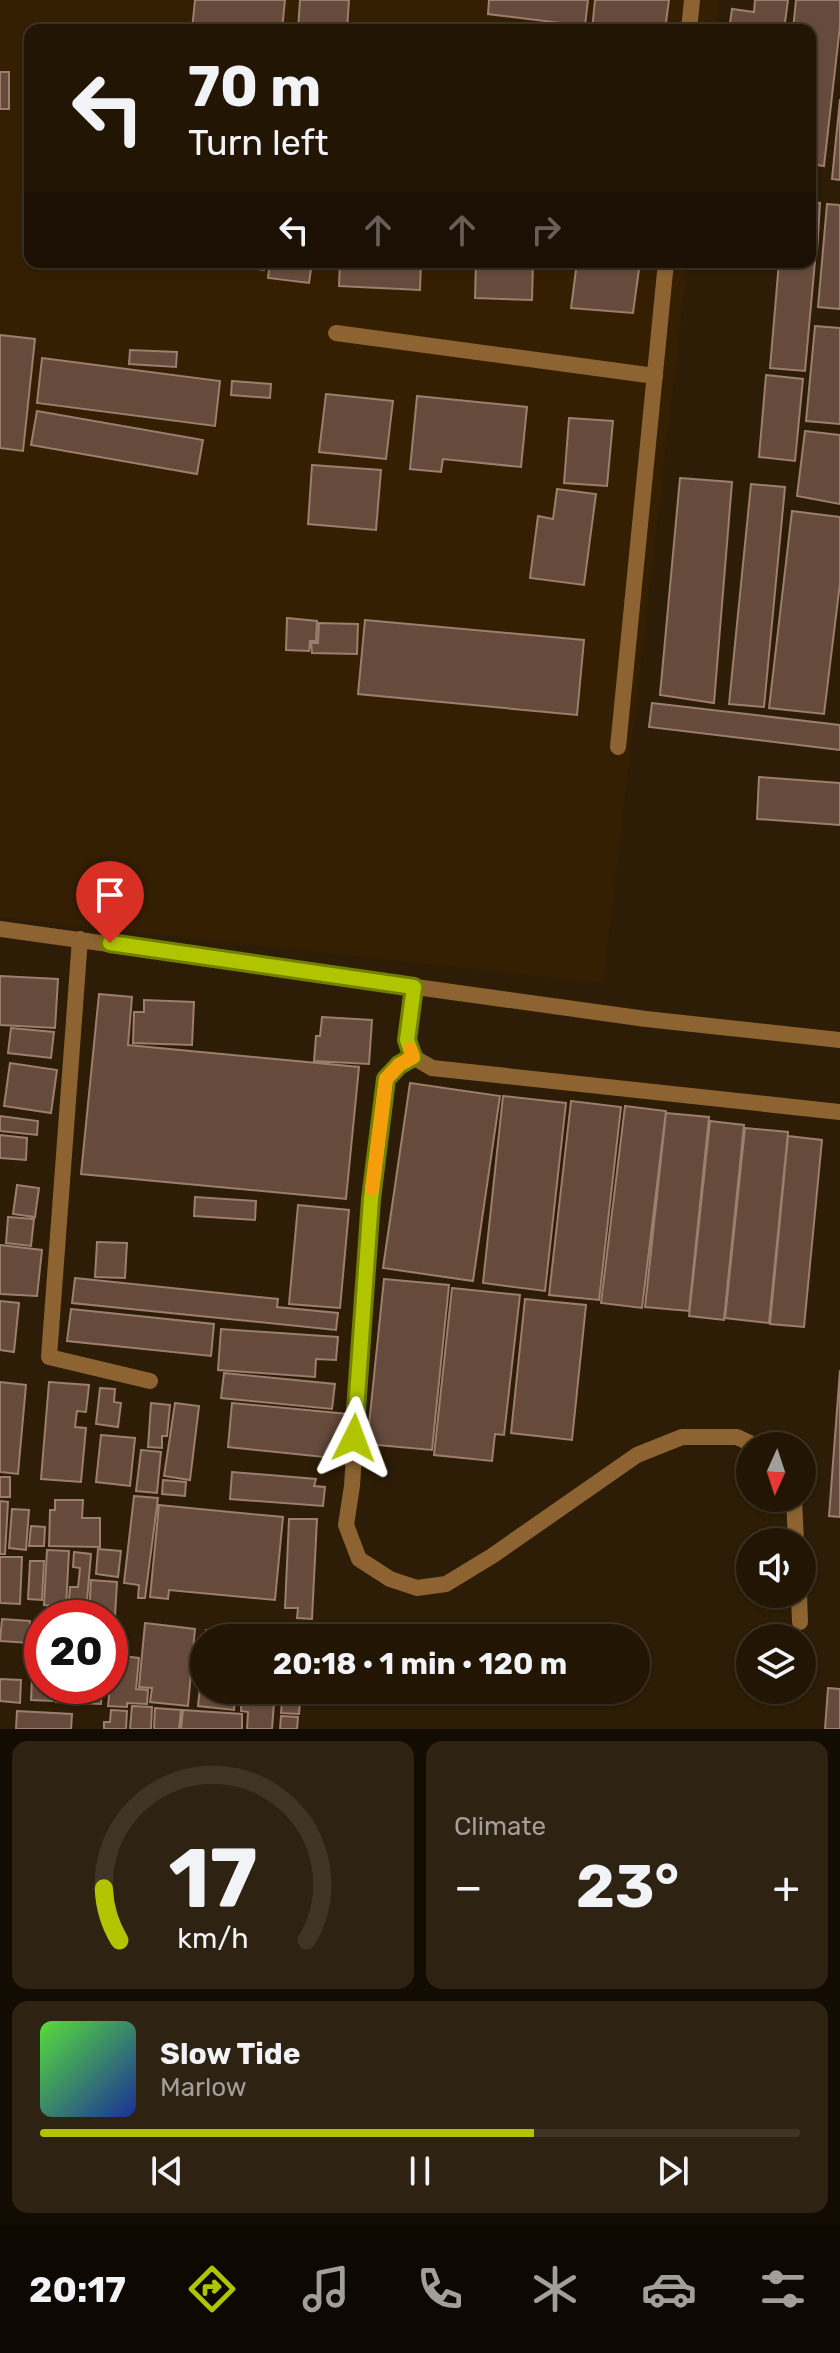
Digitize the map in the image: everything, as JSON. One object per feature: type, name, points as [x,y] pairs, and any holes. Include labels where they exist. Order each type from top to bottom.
[{"type":"lane","points":[[690,24],[692,0]]},
{"type":"lane","points":[[618,747],[665,268]]},
{"type":"lane","points":[[336,333],[655,376]]},
{"type":"lane","points":[[0,929],[646,1019],[840,1040]]},
{"type":"lane","points":[[80,939],[49,1357],[150,1381]]},
{"type":"lane","points":[[414,987],[407,1040],[413,1057],[432,1068],[840,1112]]},
{"type":"lane","points":[[413,1057],[399,1065],[386,1079],[371,1199],[352,1486],[346,1525],[359,1559],[390,1579],[417,1588],[446,1584],[492,1556],[637,1455],[682,1437],[736,1437]]},
{"type":"lane","points":[[800,1608],[800,1622]]},
{"type":"shaded area","points":[[0,0],[719,0],[716,24],[24,24],[24,268],[687,268],[603,983],[0,917]]},
{"type":"building","points":[[195,0],[285,0],[283,24],[193,24]]},
{"type":"building","points":[[300,0],[349,0],[347,24],[298,24]]},
{"type":"building","points":[[489,0],[588,0],[585,24],[488,14]]},
{"type":"building","points":[[595,0],[669,0],[666,24],[593,24]]},
{"type":"building","points":[[755,0],[788,0],[785,24],[730,24],[732,9],[754,12]]},
{"type":"building","points":[[796,0],[840,0],[840,26],[824,166],[816,165],[816,24],[794,24]]},
{"type":"building","points":[[0,72],[9,72],[9,109],[0,109]]},
{"type":"building","points":[[840,99],[840,180],[832,179]]},
{"type":"building","points":[[816,203],[820,203],[816,252]]},
{"type":"building","points":[[827,204],[840,205],[840,309],[818,307]]},
{"type":"building","points":[[269,268],[311,268],[309,283],[268,278]]},
{"type":"building","points":[[340,268],[421,268],[420,290],[339,286]]},
{"type":"building","points":[[476,268],[533,268],[532,300],[475,298]]},
{"type":"building","points":[[576,268],[639,268],[633,313],[571,308]]},
{"type":"building","points":[[778,268],[814,268],[805,371],[770,368]]},
{"type":"building","points":[[815,326],[840,328],[840,424],[806,421]]},
{"type":"building","points":[[0,335],[35,339],[23,451],[0,448]]},
{"type":"building","points":[[130,350],[177,352],[176,367],[129,364]]},
{"type":"building","points":[[42,358],[220,381],[215,426],[37,403]]},
{"type":"building","points":[[766,375],[803,379],[795,461],[759,457]]},
{"type":"building","points":[[232,381],[271,384],[270,398],[231,395]]},
{"type":"building","points":[[326,394],[393,401],[386,459],[319,452]]},
{"type":"building","points":[[417,396],[527,407],[521,467],[443,459],[441,472],[410,469]]},
{"type":"building","points":[[37,411],[203,440],[197,474],[31,445]]},
{"type":"building","points":[[569,418],[613,421],[607,486],[564,483]]},
{"type":"building","points":[[805,431],[840,435],[840,504],[797,496]]},
{"type":"building","points":[[312,465],[381,470],[376,530],[308,524]]},
{"type":"building","points":[[680,478],[732,482],[714,703],[660,695]]},
{"type":"building","points":[[751,484],[785,487],[764,707],[729,704]]},
{"type":"building","points":[[557,489],[596,494],[584,585],[530,578],[538,516],[553,519]]},
{"type":"building","points":[[792,511],[840,517],[840,583],[824,714],[769,708]]},
{"type":"building","points":[[287,618],[317,621],[316,641],[310,641],[309,651],[286,650]]},
{"type":"building","points":[[365,620],[584,640],[577,715],[358,694]]},
{"type":"building","points":[[319,623],[358,624],[357,654],[312,653],[311,643],[318,643]]},
{"type":"building","points":[[652,703],[840,725],[840,750],[649,727]]},
{"type":"building","points":[[759,777],[840,783],[840,825],[757,819]]},
{"type":"building","points":[[0,976],[58,979],[55,1028],[0,1025]]},
{"type":"building","points":[[99,994],[132,997],[128,1045],[359,1067],[346,1199],[81,1174]]},
{"type":"building","points":[[144,1000],[194,1002],[192,1045],[133,1043],[134,1012],[144,1012]]},
{"type":"building","points":[[322,1017],[372,1020],[369,1064],[314,1061],[316,1036],[320,1036]]},
{"type":"building","points":[[11,1028],[54,1032],[51,1058],[8,1053]]},
{"type":"building","points":[[10,1063],[57,1070],[51,1113],[4,1106]]},
{"type":"building","points":[[410,1083],[500,1096],[473,1281],[383,1268]]},
{"type":"building","points":[[503,1096],[566,1103],[545,1291],[483,1283]]},
{"type":"building","points":[[571,1101],[621,1107],[599,1300],[549,1295]]},
{"type":"building","points":[[625,1106],[666,1111],[642,1308],[601,1303]]},
{"type":"building","points":[[666,1113],[709,1117],[689,1311],[645,1307]]},
{"type":"building","points":[[0,1116],[38,1121],[37,1135],[0,1131]]},
{"type":"building","points":[[710,1121],[744,1125],[724,1320],[689,1316]]},
{"type":"building","points":[[745,1128],[788,1132],[769,1323],[725,1318]]},
{"type":"building","points":[[0,1135],[27,1138],[26,1160],[0,1158]]},
{"type":"building","points":[[788,1136],[822,1140],[804,1327],[770,1324]]},
{"type":"building","points":[[17,1185],[39,1188],[35,1217],[13,1214]]},
{"type":"building","points":[[195,1197],[256,1201],[255,1220],[194,1216]]},
{"type":"building","points":[[298,1205],[349,1210],[340,1308],[289,1304]]},
{"type":"building","points":[[8,1217],[34,1219],[31,1246],[6,1243]]},
{"type":"building","points":[[97,1242],[127,1243],[125,1278],[95,1277]]},
{"type":"building","points":[[0,1245],[42,1250],[37,1296],[0,1294]]},
{"type":"building","points":[[75,1278],[278,1299],[277,1307],[338,1313],[336,1330],[72,1303]]},
{"type":"building","points":[[384,1279],[449,1285],[432,1450],[367,1444]]},
{"type":"building","points":[[452,1288],[520,1295],[504,1435],[495,1434],[492,1461],[434,1455]]},
{"type":"building","points":[[525,1299],[586,1305],[572,1440],[511,1433]]},
{"type":"building","points":[[0,1301],[19,1303],[14,1352],[0,1350]]},
{"type":"building","points":[[71,1309],[214,1324],[211,1356],[67,1341]]},
{"type":"building","points":[[221,1329],[338,1337],[336,1360],[316,1359],[315,1377],[218,1370]]},
{"type":"building","points":[[840,1370],[840,1517],[829,1516]]},
{"type":"building","points":[[224,1373],[335,1384],[332,1409],[221,1398]]},
{"type":"building","points":[[0,1382],[26,1385],[18,1474],[0,1472]]},
{"type":"building","points":[[49,1382],[89,1385],[86,1412],[77,1411],[75,1427],[86,1428],[81,1482],[41,1479]]},
{"type":"building","points":[[100,1388],[115,1389],[114,1402],[121,1403],[118,1427],[96,1424]]},
{"type":"building","points":[[151,1403],[170,1405],[167,1436],[162,1436],[162,1448],[148,1447]]},
{"type":"building","points":[[175,1403],[199,1406],[190,1480],[164,1476]]},
{"type":"building","points":[[232,1403],[348,1414],[343,1459],[228,1447]]},
{"type":"building","points":[[101,1435],[135,1438],[130,1486],[96,1482]]},
{"type":"building","points":[[141,1450],[161,1452],[157,1493],[136,1491]]},
{"type":"building","points":[[232,1472],[316,1479],[314,1486],[325,1487],[323,1506],[230,1499]]},
{"type":"building","points":[[0,1477],[10,1477],[10,1497],[0,1497]]},
{"type":"building","points":[[163,1480],[186,1482],[185,1496],[162,1494]]},
{"type":"building","points":[[134,1496],[158,1498],[145,1598],[138,1598],[139,1585],[124,1583]]},
{"type":"building","points":[[55,1500],[83,1500],[82,1518],[100,1518],[100,1547],[49,1546],[50,1510],[55,1510]]},
{"type":"building","points":[[0,1501],[8,1502],[5,1554],[0,1554]]},
{"type":"building","points":[[159,1505],[283,1517],[275,1600],[169,1590],[168,1599],[150,1597]]},
{"type":"building","points":[[12,1509],[29,1510],[26,1550],[9,1548]]},
{"type":"building","points":[[289,1519],[317,1519],[312,1619],[297,1618],[298,1608],[285,1608]]},
{"type":"building","points":[[31,1526],[45,1527],[44,1546],[29,1546]]},
{"type":"building","points":[[98,1549],[121,1551],[118,1577],[96,1574]]},
{"type":"building","points":[[47,1550],[69,1551],[66,1600],[44,1600]]},
{"type":"building","points":[[74,1552],[91,1554],[87,1600],[69,1600],[70,1587],[78,1587],[80,1568],[73,1567]]},
{"type":"building","points":[[0,1557],[22,1557],[20,1604],[0,1603]]},
{"type":"building","points":[[30,1561],[44,1561],[42,1600],[28,1599]]},
{"type":"building","points":[[91,1580],[117,1582],[116,1600],[90,1600]]},
{"type":"building","points":[[2,1619],[24,1621],[24,1643],[0,1641]]},
{"type":"building","points":[[145,1623],[190,1628],[188,1706],[150,1702],[152,1688],[139,1687]]},
{"type":"building","points":[[128,1657],[139,1658],[136,1689],[148,1690],[147,1704],[128,1703]]},
{"type":"building","points":[[0,1679],[21,1680],[20,1703],[0,1701]]},
{"type":"building","points":[[828,1688],[840,1689],[840,1729],[825,1729]]},
{"type":"building","points":[[108,1704],[127,1704],[127,1707]]},
{"type":"building","points":[[198,1704],[235,1704],[234,1710]]},
{"type":"building","points":[[241,1704],[274,1704],[272,1729],[247,1729],[248,1712],[241,1711]]},
{"type":"building","points":[[282,1704],[300,1704],[299,1714],[281,1713]]},
{"type":"building","points":[[132,1706],[152,1707],[151,1729],[130,1729]]},
{"type":"building","points":[[155,1708],[181,1710],[179,1729],[154,1729]]},
{"type":"building","points":[[111,1710],[127,1711],[126,1729],[104,1729],[104,1722],[110,1722]]},
{"type":"building","points":[[183,1710],[242,1714],[242,1729],[181,1729]]},
{"type":"building","points":[[17,1711],[72,1714],[71,1729],[16,1729]]},
{"type":"building","points":[[281,1716],[298,1717],[297,1729],[280,1729]]},
{"type":"slow traffic","points":[[372,1189],[386,1079],[399,1065],[413,1057],[410,1049]]},
{"type":"route","points":[[110,943],[414,987],[407,1040],[413,1057],[399,1065],[386,1079],[371,1199],[354,1438]]}]
